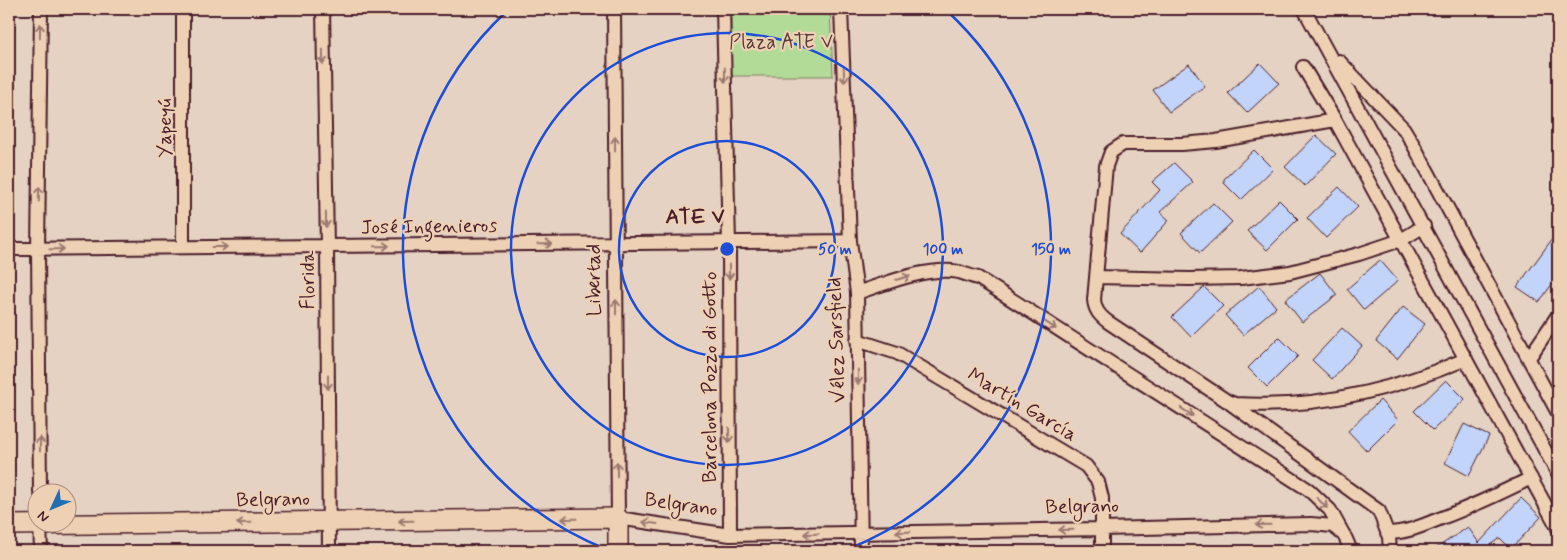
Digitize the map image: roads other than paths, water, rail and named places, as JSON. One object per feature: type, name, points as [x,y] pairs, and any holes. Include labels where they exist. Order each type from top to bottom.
[{"type":"main road","name":"Belgrano","points":[[78,524],[618,518]]},
{"type":"main road","name":"Libertad","points":[[618,518],[618,551]]},
{"type":"main road","name":"Belgrano","points":[[9,525],[28,524]]},
{"type":"street","points":[[40,482],[38,249],[41,9]]},
{"type":"street","name":"Yapeyú","points":[[183,9],[183,247]]},
{"type":"street","name":"Florida","points":[[323,9],[329,551]]},
{"type":"street","name":"Libertad","points":[[614,9],[618,518]]},
{"type":"street","name":"Barcelona Pozzo di Gotto","points":[[723,9],[729,244],[730,535]]},
{"type":"street","name":"Vélez Sarsfield","points":[[841,9],[850,241],[857,293],[861,551]]},
{"type":"street","points":[[1304,9],[1558,474]]},
{"type":"street","points":[[1327,48],[1404,129],[1414,144],[1558,413]]},
{"type":"street","points":[[1303,67],[1335,120],[1558,528]]},
{"type":"street","points":[[1335,120],[1216,141],[1182,144],[1123,144],[1111,152],[1106,166],[1094,300],[1095,308],[1100,316],[1227,401],[1380,511],[1388,533],[1390,551]]},
{"type":"street","points":[[1096,277],[1240,278],[1280,273],[1312,267],[1359,254],[1401,240],[1424,226]]},
{"type":"street","name":"José Ingenieros","points":[[9,250],[616,243],[729,244],[850,241]]},
{"type":"street","points":[[857,293],[907,276],[942,271],[958,272],[978,278],[1309,490],[1330,510],[1351,551]]},
{"type":"street","points":[[1529,358],[1558,315]]},
{"type":"street","name":"Martín García","points":[[857,340],[897,353],[1086,466],[1098,482],[1102,498],[1102,551]]},
{"type":"street","points":[[1227,401],[1242,404],[1294,403],[1332,398],[1402,384],[1466,359]]},
{"type":"street","points":[[1388,533],[1398,533],[1412,529],[1473,507],[1531,478]]},
{"type":"street","name":"Belgrano","points":[[618,518],[730,535],[1311,524],[1333,526],[1344,535]]},
{"type":"street","points":[[40,532],[41,551]]},
{"type":"district","name":"ATE V","points":[[695,217]]},
{"type":"park label","name":"Plaza ATE V","points":[[781,42]]}]
